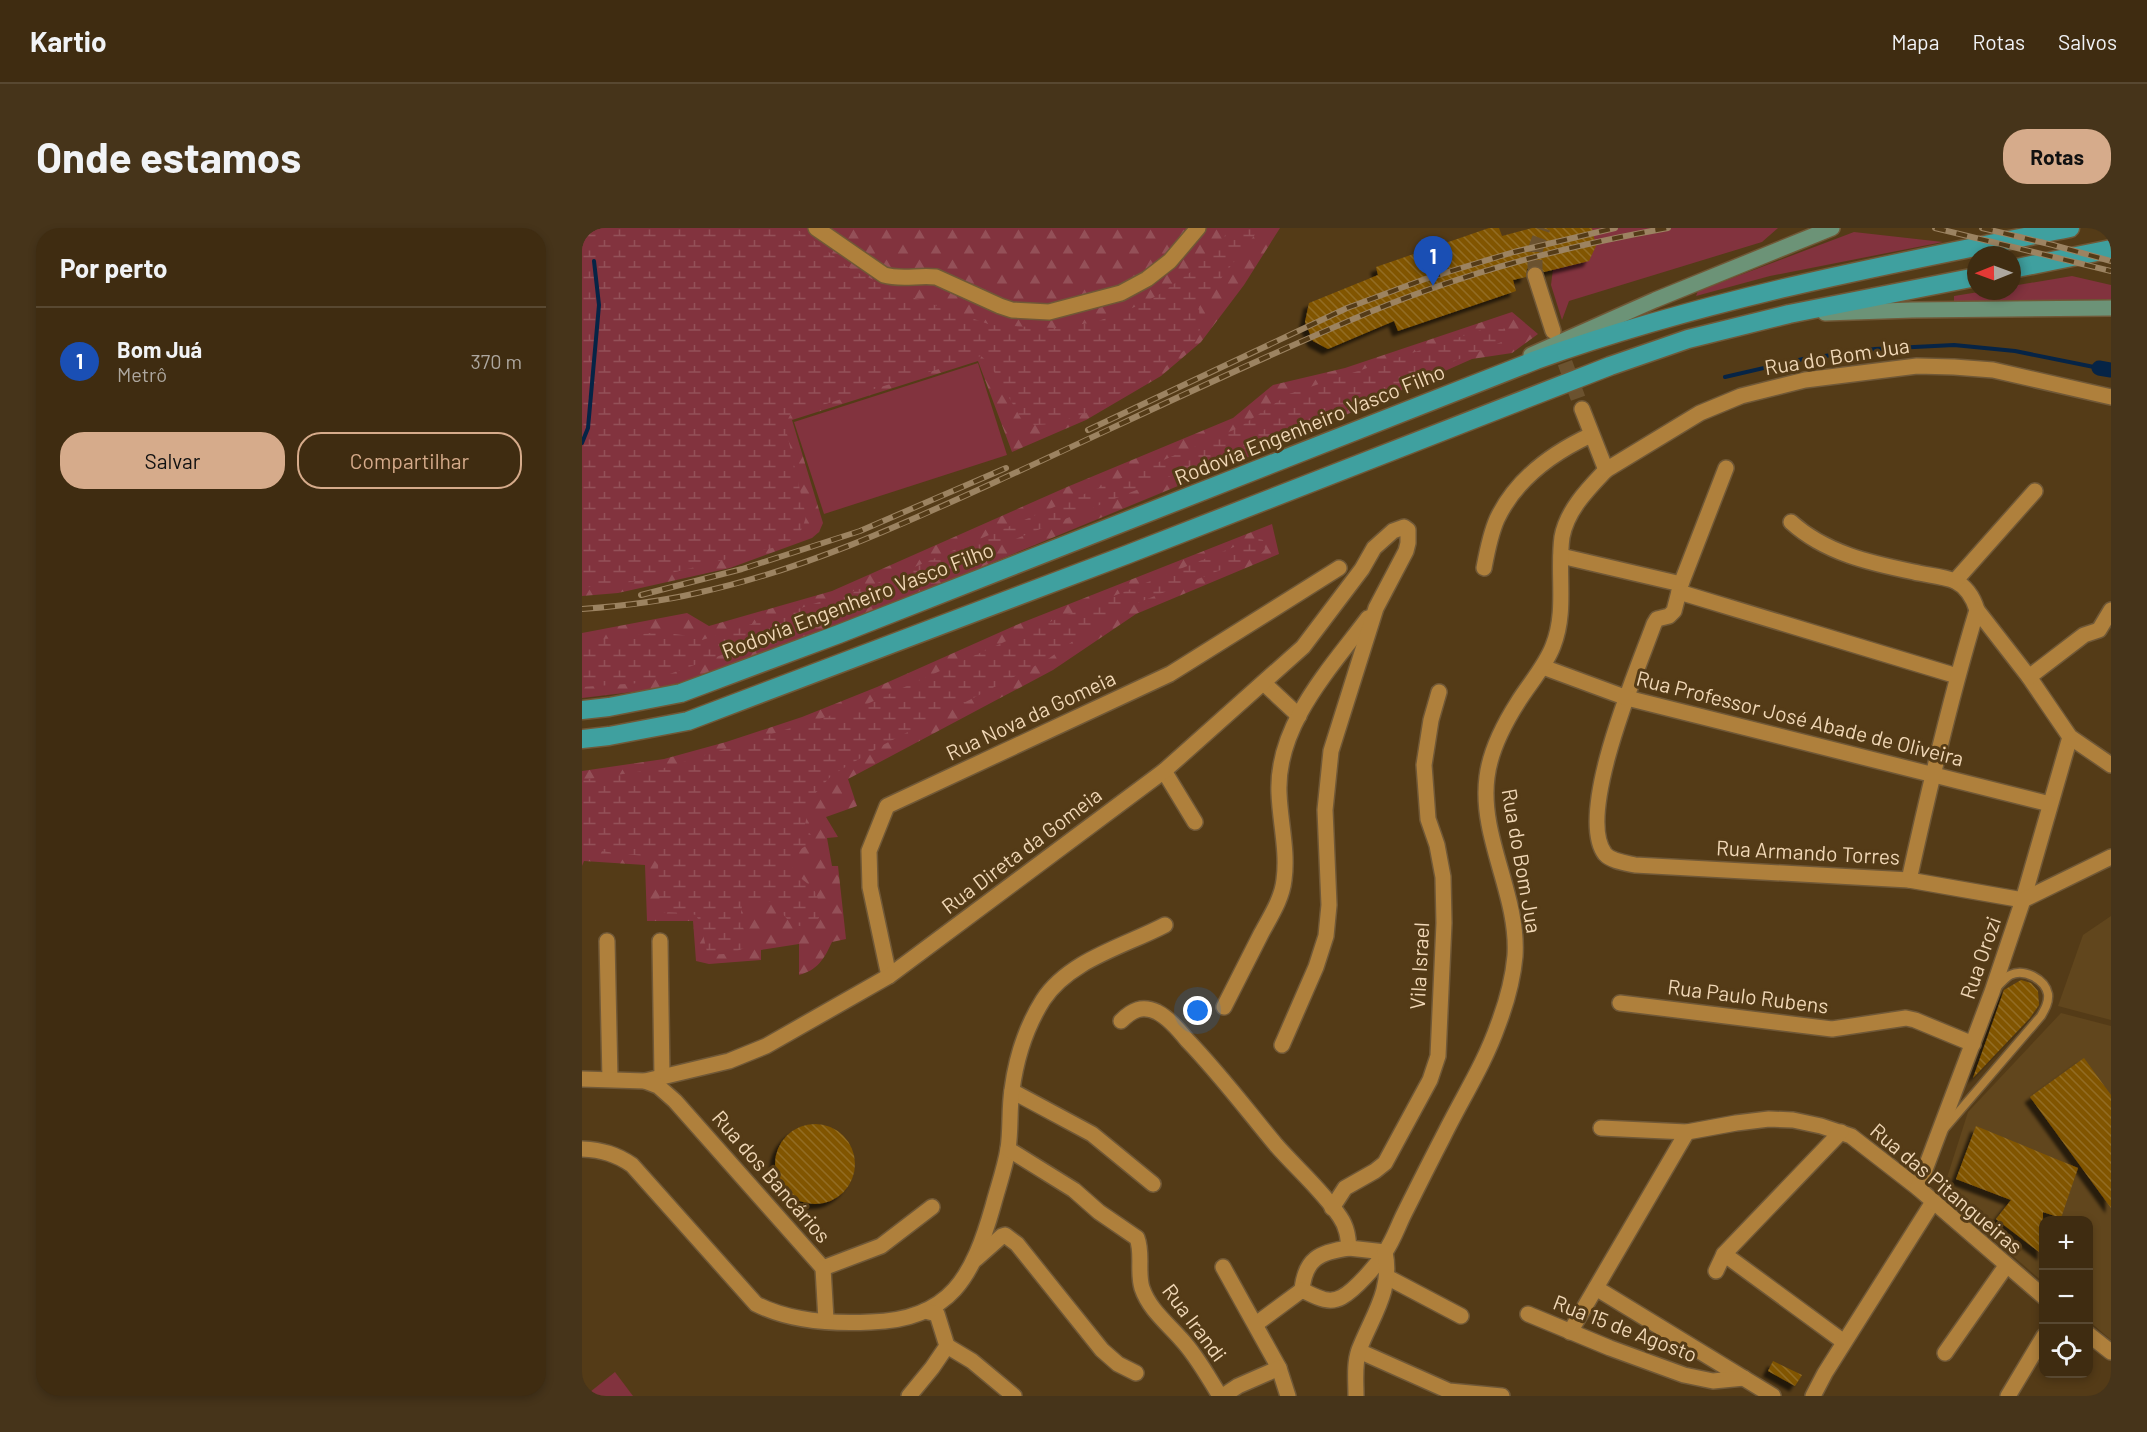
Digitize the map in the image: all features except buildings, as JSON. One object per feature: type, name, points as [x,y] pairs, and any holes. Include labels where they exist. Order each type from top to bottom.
[{"type":"highway","name":"Rodovia Engenheiro Vasco Filho","points":[[582,710],[681,693],[839,634],[1598,338],[1817,279],[2070,228]]},
{"type":"highway","points":[[2021,267],[2111,249]]},
{"type":"highway","points":[[582,739],[688,721],[1126,555],[1610,366],[1688,339],[1789,314],[1967,279]]},
{"type":"main road","points":[[1470,386],[1588,328],[1806,233],[1832,228]]},
{"type":"main road","points":[[1789,314],[2111,308]]},
{"type":"street","points":[[816,228],[884,275],[895,278],[925,275],[936,277],[1012,310],[1049,312],[1122,293],[1147,279],[1170,261],[1198,228]]},
{"type":"street","points":[[1535,275],[1553,331]]},
{"type":"street","name":"Rua do Bom Jua","points":[[1302,1290],[1330,1301],[1341,1298],[1355,1286],[1385,1252],[1445,1132],[1476,1076],[1498,1026],[1512,977],[1515,933],[1486,803],[1487,776],[1496,745],[1517,703],[1543,667],[1553,648],[1560,619],[1563,536],[1572,512],[1606,470],[1700,413],[1741,396],[1805,380],[1917,366],[1954,367],[1993,370],[2111,397]]},
{"type":"street","points":[[1582,409],[1606,470]]},
{"type":"street","points":[[1484,568],[1496,521],[1508,499],[1527,477],[1548,460],[1591,435]]},
{"type":"street","points":[[1627,698],[1654,624],[1657,619],[1668,616],[1674,611],[1680,588],[1726,468]]},
{"type":"street","points":[[1954,581],[2035,491]]},
{"type":"street","points":[[1791,522],[1804,534],[1858,560],[1954,581],[1968,591],[1977,609],[2029,676],[2070,737],[2111,765]]},
{"type":"street","name":"Rua Direta da Gomeia","points":[[582,1079],[645,1081],[729,1061],[766,1046],[889,976],[1164,771],[1303,647],[1362,569],[1374,548],[1393,531],[1404,527],[1407,530],[1408,543],[1401,563],[1376,608]]},
{"type":"street","points":[[1561,556],[1680,588],[1957,676]]},
{"type":"street","name":"Rua Nova da Gomeia","points":[[889,976],[870,887],[869,851],[887,806],[1170,674],[1339,568]]},
{"type":"street","points":[[1224,1007],[1279,900],[1284,880],[1279,792],[1280,766],[1288,739],[1319,683],[1376,608]]},
{"type":"street","points":[[1282,1045],[1316,967],[1326,936],[1329,905],[1325,810],[1331,751],[1376,608]]},
{"type":"street","points":[[1909,880],[1932,774],[1977,609]]},
{"type":"street","points":[[2029,676],[2084,634],[2099,630],[2111,609]]},
{"type":"street","name":"Rua Professor José Abade de Oliveira","points":[[1543,667],[1627,698],[2050,804]]},
{"type":"street","points":[[1268,687],[1299,716]]},
{"type":"street","name":"Vila Israel","points":[[1332,1208],[1345,1188],[1376,1171],[1385,1163],[1430,1080],[1438,1056],[1444,923],[1443,877],[1437,844],[1428,819],[1424,765],[1431,720],[1439,692]]},
{"type":"street","name":"Rua Armando Torres","points":[[1627,698],[1607,760],[1597,812],[1600,840],[1606,855],[1635,865],[1909,880],[2023,900]]},
{"type":"street","name":"Rua Orozi","points":[[1918,1188],[1992,992],[2023,900],[2070,737]]},
{"type":"street","points":[[1164,771],[1195,822]]},
{"type":"street","points":[[2023,900],[2111,857]]},
{"type":"street","points":[[582,1149],[618,1156],[632,1165],[756,1304],[773,1312],[809,1320],[856,1323],[904,1319],[925,1311],[949,1297],[975,1261],[1008,1149],[1012,1090],[1018,1059],[1030,1026],[1044,999],[1072,971],[1165,926]]},
{"type":"street","points":[[660,940],[662,1077]]},
{"type":"street","points":[[608,941],[610,1079]]},
{"type":"street","name":"Rua Paulo Rubens","points":[[1620,1003],[1832,1029],[1906,1018],[1973,1044]]},
{"type":"street","points":[[1121,1021],[1130,1012],[1140,1009],[1150,1009],[1161,1014],[1200,1054],[1332,1208],[1345,1226],[1349,1248]]},
{"type":"street","name":"Rua dos Bancários","points":[[645,1081],[658,1086],[675,1101],[823,1268],[881,1246],[932,1207]]},
{"type":"street","points":[[1012,1090],[1092,1134],[1153,1184]]},
{"type":"street","name":"Rua das Pitangueiras","points":[[1601,1128],[1687,1132],[1736,1122],[1769,1119],[1793,1120],[1841,1132],[1851,1137],[1918,1188],[2039,1294]]},
{"type":"street","points":[[1570,1332],[1687,1132]]},
{"type":"street","points":[[1716,1271],[1725,1254],[1841,1132]]},
{"type":"street","name":"Rua Irandi","points":[[1008,1149],[1074,1190],[1099,1212],[1137,1238],[1142,1287],[1146,1295],[1159,1316],[1182,1339],[1221,1396]]},
{"type":"street","points":[[1813,1396],[1844,1342],[1933,1202]]},
{"type":"street","points":[[975,1261],[1004,1234],[1008,1236],[1017,1244],[1102,1350],[1118,1365],[1136,1373]]},
{"type":"street","points":[[1256,1324],[1302,1290],[1306,1270],[1314,1259],[1328,1252],[1349,1248],[1385,1252],[1387,1277],[1385,1290],[1359,1351],[1356,1396]]},
{"type":"street","points":[[1725,1254],[1844,1342]]},
{"type":"street","points":[[1945,1353],[2006,1266]]},
{"type":"street","points":[[1223,1267],[1280,1368],[1288,1396]]},
{"type":"street","points":[[823,1268],[826,1320]]},
{"type":"street","points":[[1387,1277],[1461,1316]]},
{"type":"street","points":[[1596,1288],[1773,1396]]},
{"type":"street","points":[[925,1311],[937,1314],[947,1346],[972,1361],[1014,1396]]},
{"type":"street","name":"Rua 15 de Agosto","points":[[1528,1314],[1684,1375],[1713,1381],[1744,1378]]},
{"type":"street","points":[[2093,1338],[2111,1352]]},
{"type":"street","points":[[2008,1396],[2039,1343]]},
{"type":"street","points":[[909,1396],[947,1346]]},
{"type":"street","points":[[1359,1351],[1449,1391],[1502,1396]]},
{"type":"street","points":[[1221,1396],[1280,1368]]},
{"type":"street","points":[[1825,1373],[1828,1396]]},
{"type":"lane","points":[[1940,1134],[2041,1016],[2047,1006],[2046,987],[2034,976],[2025,973],[2009,975],[1992,992]]},
{"type":"shaded area","points":[[2111,916],[2111,1020],[2058,1006],[2083,935]]},
{"type":"shaded area","points":[[2061,1013],[2111,1026],[2111,1340],[2093,1324],[2093,1216],[2039,1216],[2039,1279],[1954,1205],[1944,1187],[1968,1112]]},
{"type":"green space","points":[[582,228],[1280,228],[1244,285],[1201,342],[1161,376],[1086,420],[1012,452],[978,361],[792,420],[823,523],[819,532],[812,538],[730,568],[618,593],[582,596]]},
{"type":"green space","points":[[582,228],[793,228],[804,233],[852,270],[909,296],[991,325],[1055,328],[1096,322],[1137,306],[1160,294],[1192,271],[1232,228],[1260,228],[1199,307],[1200,329],[1196,340],[1166,366],[1089,412],[1053,424],[1034,425],[1023,422],[989,363],[981,356],[790,415],[785,425],[806,516],[802,529],[796,536],[776,547],[639,581],[582,588]]},
{"type":"green space","points":[[1558,228],[1778,228],[1762,242],[1569,301],[1562,320],[1551,285]]},
{"type":"green space","points":[[1854,232],[1943,242],[1770,276],[1696,296],[1698,291]]},
{"type":"green space","points":[[2072,276],[2111,285],[2111,299],[1954,302],[1954,296],[1967,294],[1967,300],[2021,300],[2021,284]]},
{"type":"green space","points":[[1512,312],[1538,334],[1512,353],[1472,359],[1287,441],[829,630],[699,677],[658,689],[582,698],[582,633],[687,613],[709,626],[832,591],[1067,487],[1233,418],[1273,385],[1345,368]]},
{"type":"green space","points":[[1496,325],[1505,329],[1504,341],[991,549],[864,603],[667,675],[640,683],[582,687],[582,642],[658,632],[702,640],[875,584],[1238,428],[1289,394]]},
{"type":"green space","points":[[978,363],[1007,455],[824,514],[794,422]]},
{"type":"green space","points":[[1272,524],[1279,554],[1136,614],[1053,670],[848,779],[857,806],[826,817],[838,837],[827,838],[832,866],[838,866],[846,939],[832,942],[823,959],[806,973],[799,975],[799,944],[761,950],[761,960],[709,964],[696,961],[693,921],[647,921],[645,865],[584,861],[582,866],[582,771],[664,759],[802,717],[877,687],[1021,623]]},
{"type":"green space","points":[[1256,538],[1263,540],[1265,549],[1261,554],[1127,607],[1087,631],[1048,659],[881,746],[832,775],[813,796],[808,810],[805,825],[812,837],[811,843],[792,854],[790,861],[794,870],[817,896],[819,918],[808,927],[792,925],[773,902],[753,899],[742,906],[740,919],[749,944],[729,953],[707,952],[701,925],[696,915],[660,912],[658,865],[652,857],[582,849],[582,780],[664,768],[867,704],[1035,628]]},
{"type":"green space","points":[[615,1372],[633,1396],[585,1396]]},
{"type":"waterway","points":[[582,443],[588,428],[599,305],[594,261]]},
{"type":"waterway","points":[[1725,377],[1803,359],[1875,349],[1954,345],[2015,351],[2099,368]]},
{"type":"waterway","points":[[2099,368],[2111,370]]},
{"type":"tunnel","points":[[1535,275],[1535,251],[1543,228]]},
{"type":"tunnel","points":[[1557,341],[1582,409]]},
{"type":"railway","points":[[1088,430],[1347,308],[1425,279],[1514,252],[1615,228]]},
{"type":"railway","points":[[582,609],[683,596],[739,583],[820,557],[939,507],[1267,357],[1389,304],[1467,277],[1547,254],[1668,228]]},
{"type":"railway","points":[[1935,228],[2111,271]]},
{"type":"railway","points":[[1982,228],[2111,261]]},
{"type":"railway","points":[[641,595],[742,569],[860,531],[1006,468]]},
{"type":"place","name":"Bom Juá","points":[[1433,286]]}]
